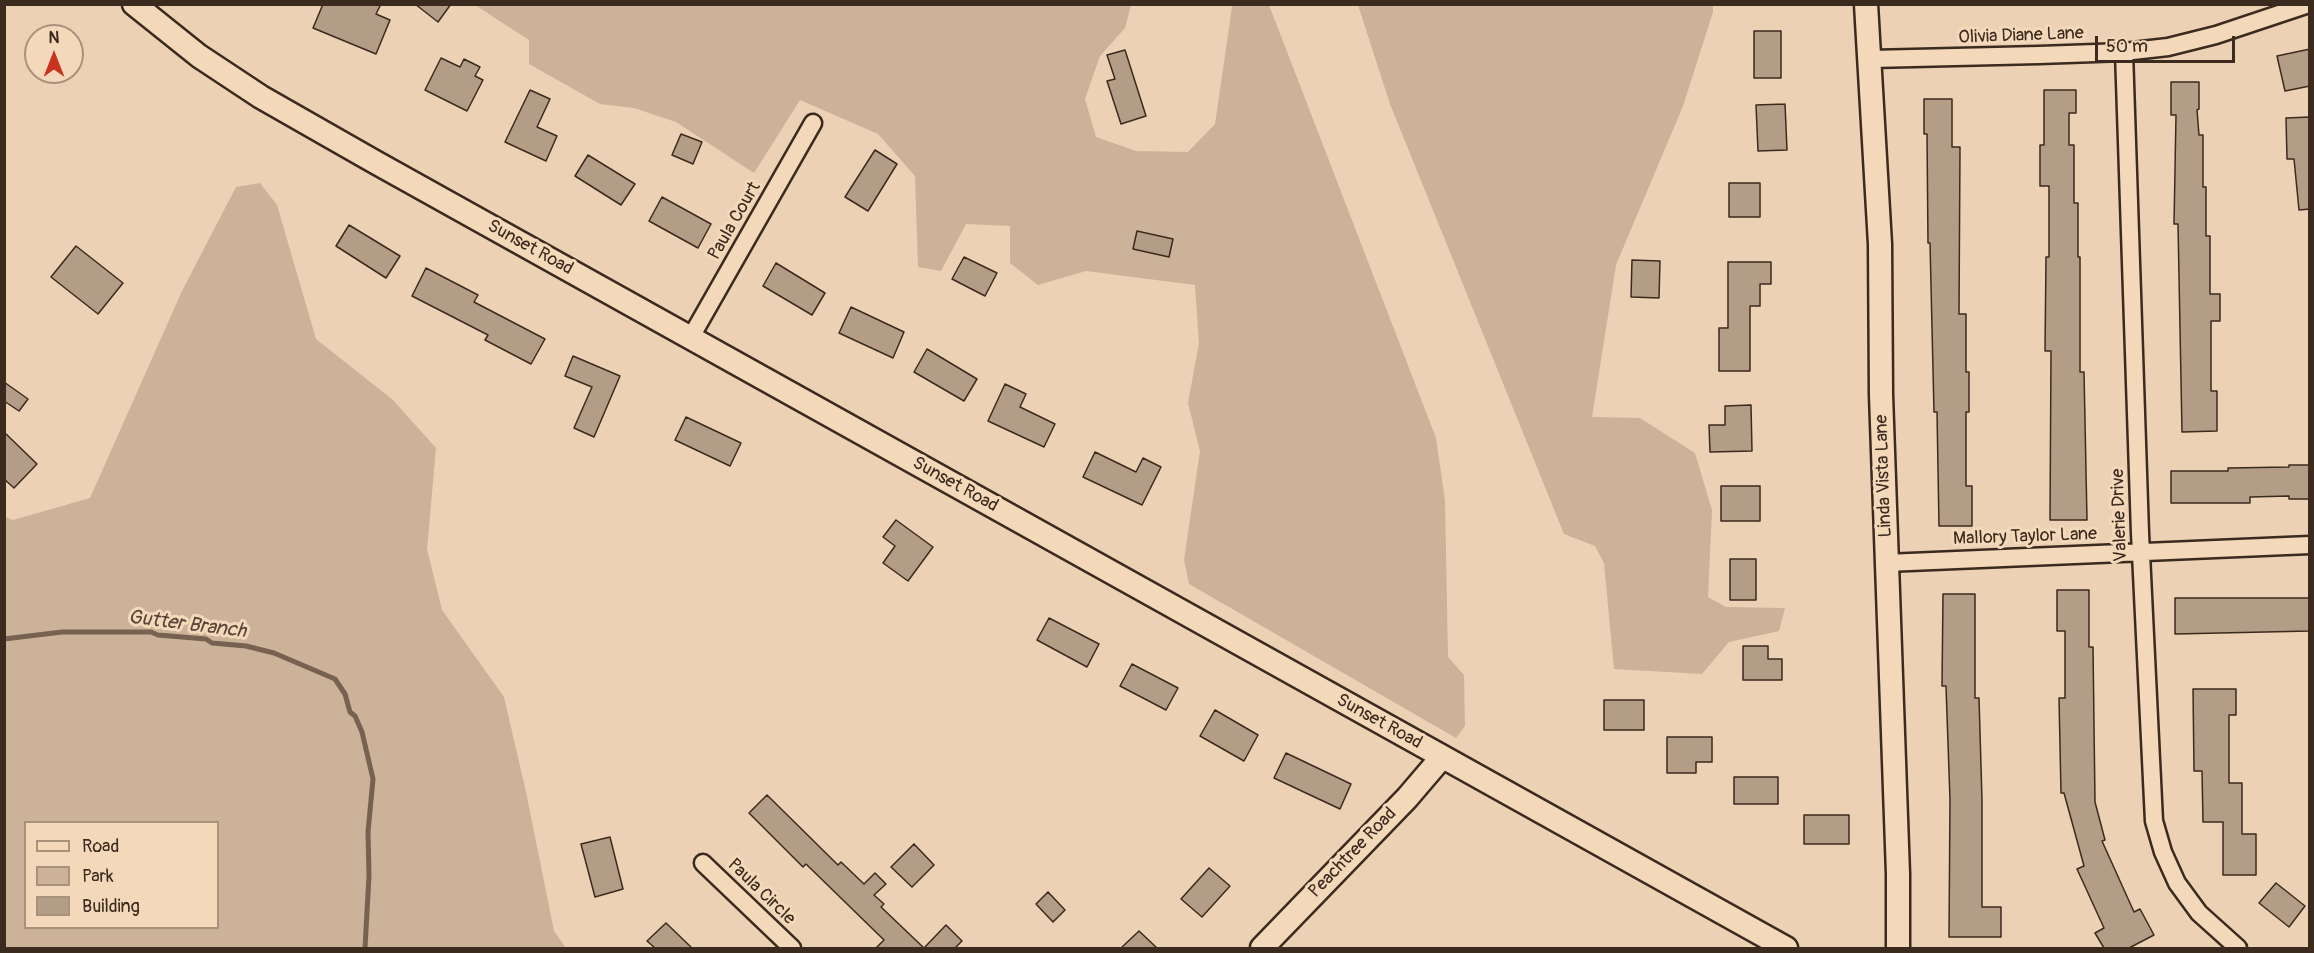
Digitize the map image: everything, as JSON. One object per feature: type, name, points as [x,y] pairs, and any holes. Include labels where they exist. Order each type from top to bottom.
[{"type":"main road","name":"Sunset Road","points":[[134,4],[199,56],[261,97],[1786,948]]},
{"type":"main road","name":"Linda Vista Lane","points":[[1866,4],[1880,244],[1886,562],[1898,873],[1898,948]]},
{"type":"main road","name":"Peachtree Road","points":[[1262,948],[1407,798],[1442,756]]},
{"type":"street","name":"Olivia Diane Lane","points":[[1871,59],[2124,52],[2168,47],[2206,38],[2309,4]]},
{"type":"street","name":"Valerie Drive","points":[[2124,52],[2140,553],[2154,821],[2163,852],[2177,884],[2199,913],[2238,948]]},
{"type":"street","name":"Paula Court","points":[[691,337],[813,123]]},
{"type":"street","name":"Mallory Taylor Lane","points":[[1886,562],[2310,545]]},
{"type":"street","name":"Paula Circle","points":[[703,863],[792,948]]},
{"type":"green space","points":[[475,5],[1131,5],[1125,28],[1100,56],[1085,99],[1096,137],[1136,151],[1188,152],[1215,124],[1231,5],[1269,5],[1436,438],[1445,501],[1448,657],[1464,675],[1465,726],[1456,738],[1189,584],[1184,560],[1200,451],[1188,403],[1199,343],[1195,285],[1086,271],[1038,285],[1010,263],[1010,226],[966,224],[941,271],[918,267],[915,176],[878,134],[800,100],[754,173],[676,122],[634,108],[600,104],[529,64],[529,40]]},
{"type":"green space","points":[[1358,5],[1713,5],[1713,12],[1683,106],[1616,265],[1592,417],[1640,418],[1695,453],[1712,510],[1708,597],[1726,607],[1785,608],[1779,631],[1729,642],[1702,674],[1614,669],[1604,563],[1595,546],[1564,534],[1390,104]]},
{"type":"green space","points":[[260,183],[277,205],[316,339],[393,400],[436,448],[427,549],[442,610],[504,697],[554,931],[566,948],[5,948],[5,517],[13,520],[90,498],[182,291],[236,187]]},
{"type":"building","points":[[323,4],[381,4],[376,14],[390,20],[376,54],[313,28]]},
{"type":"building","points":[[415,4],[451,4],[438,22]]},
{"type":"building","points":[[1754,31],[1781,31],[1781,78],[1754,78]]},
{"type":"building","points":[[2310,49],[2310,86],[2285,91],[2277,56]]},
{"type":"building","points":[[1125,50],[1146,116],[1121,124],[1107,81],[1115,79],[1107,55]]},
{"type":"building","points":[[441,58],[460,67],[464,59],[480,67],[475,76],[483,80],[467,111],[425,90]]},
{"type":"building","points":[[2171,82],[2199,82],[2199,109],[2197,110],[2199,135],[2203,135],[2206,236],[2210,236],[2210,294],[2220,294],[2220,321],[2211,321],[2211,391],[2217,391],[2217,431],[2182,432],[2178,224],[2174,224],[2176,115],[2171,115]]},
{"type":"building","points":[[530,90],[550,99],[537,127],[557,136],[546,161],[505,142]]},
{"type":"building","points":[[2044,90],[2076,90],[2076,113],[2069,113],[2069,145],[2074,145],[2074,203],[2078,203],[2080,372],[2084,372],[2087,520],[2050,520],[2051,351],[2045,351],[2049,186],[2040,186],[2040,145],[2044,145]]},
{"type":"building","points":[[1924,99],[1952,99],[1952,147],[1960,147],[1959,314],[1966,314],[1969,412],[1966,412],[1966,486],[1972,486],[1972,526],[1939,526],[1937,412],[1934,412],[1927,134],[1924,134]]},
{"type":"building","points":[[1785,104],[1787,150],[1758,151],[1756,105]]},
{"type":"building","points":[[2310,117],[2310,209],[2299,210],[2294,159],[2287,159],[2286,118]]},
{"type":"building","points":[[681,134],[702,142],[693,164],[672,155]]},
{"type":"building","points":[[875,150],[897,164],[868,211],[845,197]]},
{"type":"building","points":[[588,155],[635,184],[621,205],[575,176]]},
{"type":"building","points":[[1729,183],[1760,183],[1760,217],[1729,217]]},
{"type":"building","points":[[662,197],[711,224],[698,248],[649,221]]},
{"type":"building","points":[[349,225],[400,256],[386,278],[336,246]]},
{"type":"building","points":[[1137,231],[1173,239],[1169,257],[1133,249]]},
{"type":"building","points":[[76,246],[123,283],[98,314],[51,277]]},
{"type":"building","points":[[964,257],[997,273],[985,296],[952,279]]},
{"type":"building","points":[[1632,260],[1660,261],[1659,298],[1631,297]]},
{"type":"building","points":[[1728,262],[1771,262],[1771,284],[1760,284],[1760,306],[1750,306],[1750,371],[1719,371],[1719,328],[1728,328]]},
{"type":"building","points":[[776,263],[825,293],[812,315],[763,286]]},
{"type":"building","points":[[426,268],[478,295],[474,302],[545,339],[531,364],[485,340],[488,335],[412,296]]},
{"type":"building","points":[[851,307],[904,332],[893,358],[839,333]]},
{"type":"building","points":[[927,349],[977,379],[964,401],[914,372]]},
{"type":"building","points":[[573,356],[620,376],[594,437],[574,428],[592,387],[565,376]]},
{"type":"building","points":[[4,382],[28,399],[19,411],[4,401]]},
{"type":"building","points":[[1005,384],[1026,394],[1020,407],[1055,424],[1044,447],[988,421]]},
{"type":"building","points":[[1751,405],[1752,451],[1710,452],[1709,425],[1725,425],[1725,406]]},
{"type":"building","points":[[686,417],[741,443],[730,466],[675,440]]},
{"type":"building","points":[[4,432],[37,464],[14,488],[4,479]]},
{"type":"building","points":[[1095,452],[1136,472],[1143,458],[1161,467],[1142,505],[1083,477]]},
{"type":"building","points":[[2289,465],[2310,465],[2310,499],[2289,499],[2289,496],[2250,497],[2250,503],[2171,503],[2171,471],[2228,471],[2228,468],[2289,467]]},
{"type":"building","points":[[1721,486],[1760,486],[1760,521],[1721,521]]},
{"type":"building","points":[[896,520],[933,547],[908,581],[883,563],[895,546],[883,537]]},
{"type":"building","points":[[1730,559],[1756,559],[1756,600],[1730,600]]},
{"type":"building","points":[[2057,590],[2089,590],[2089,647],[2093,647],[2095,802],[2105,840],[2102,841],[2134,912],[2140,909],[2154,935],[2129,948],[2104,948],[2095,933],[2104,928],[2077,869],[2084,866],[2064,793],[2061,793],[2059,698],[2065,698],[2065,631],[2057,631]]},
{"type":"building","points":[[1943,594],[1975,594],[1975,698],[1979,698],[1982,800],[1982,907],[2001,907],[2001,937],[1949,937],[1950,800],[1946,686],[1942,686]]},
{"type":"building","points":[[2175,598],[2310,598],[2310,631],[2175,634]]},
{"type":"building","points":[[1049,618],[1099,644],[1087,667],[1037,640]]},
{"type":"building","points":[[1743,646],[1768,646],[1768,659],[1782,659],[1782,680],[1743,680]]},
{"type":"building","points":[[1132,664],[1178,688],[1166,710],[1120,686]]},
{"type":"building","points":[[2193,689],[2236,689],[2236,715],[2229,715],[2229,783],[2242,783],[2242,834],[2256,834],[2256,875],[2223,875],[2223,822],[2203,822],[2202,771],[2194,771]]},
{"type":"building","points":[[1604,700],[1644,700],[1644,730],[1604,730]]},
{"type":"building","points":[[1215,710],[1258,735],[1244,761],[1200,736]]},
{"type":"building","points":[[1667,737],[1712,737],[1712,762],[1696,762],[1696,773],[1667,773]]},
{"type":"building","points":[[1286,753],[1351,784],[1340,809],[1274,778]]},
{"type":"building","points":[[1734,777],[1778,777],[1778,804],[1734,804]]},
{"type":"building","points":[[767,795],[838,865],[841,862],[864,884],[875,873],[886,884],[874,895],[884,904],[881,907],[924,948],[876,948],[884,940],[806,864],[803,867],[749,813]]},
{"type":"building","points":[[1804,815],[1849,815],[1849,844],[1804,844]]},
{"type":"building","points":[[610,837],[623,889],[595,897],[581,844]]},
{"type":"building","points":[[914,844],[934,865],[912,887],[891,867]]},
{"type":"building","points":[[1209,868],[1230,886],[1202,917],[1181,899]]},
{"type":"building","points":[[2276,883],[2305,906],[2289,927],[2259,903]]},
{"type":"building","points":[[1048,892],[1065,910],[1053,922],[1036,904]]},
{"type":"building","points":[[666,923],[692,948],[655,948],[647,941]]},
{"type":"building","points":[[946,925],[962,941],[955,948],[924,948]]},
{"type":"building","points":[[1139,931],[1157,948],[1121,948]]},
{"type":"waterway","name":"Gutter Branch","points":[[4,639],[62,632],[151,632],[158,635],[206,639],[212,643],[246,646],[274,653],[335,679],[345,694],[350,712],[355,716],[362,732],[373,779],[368,832],[369,876],[365,948]]}]
